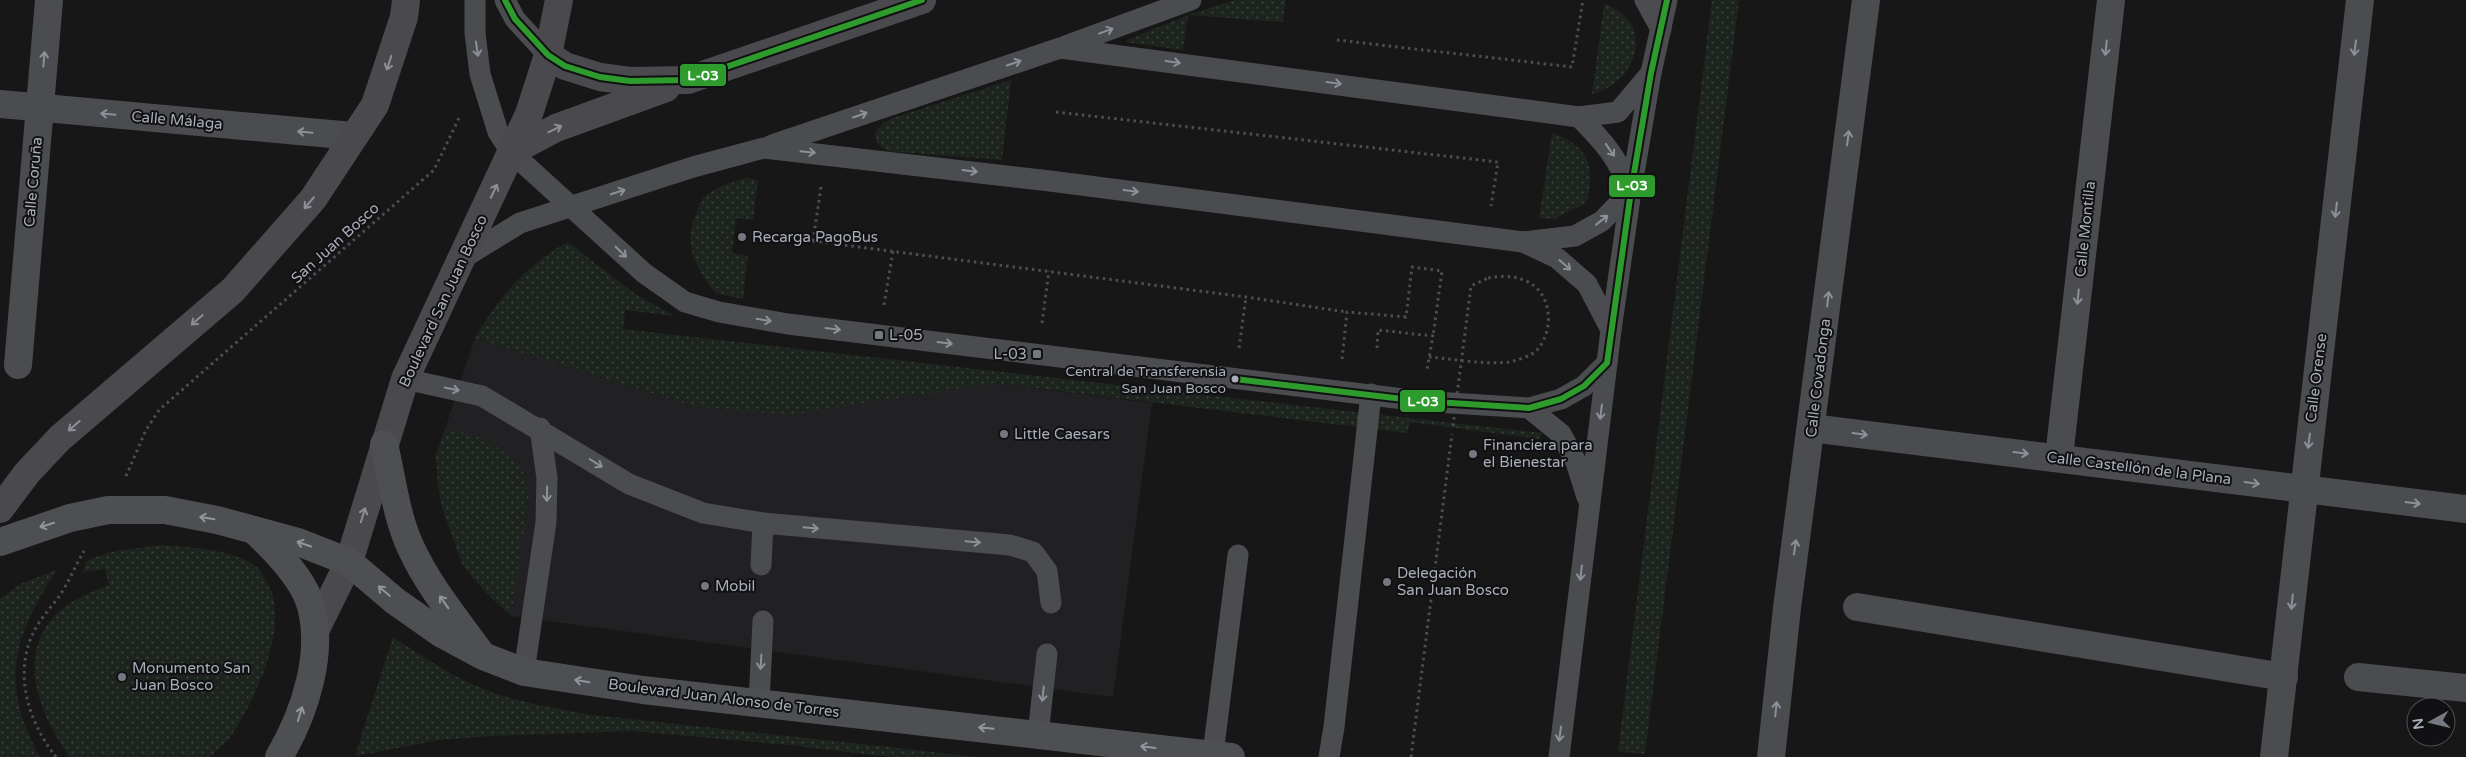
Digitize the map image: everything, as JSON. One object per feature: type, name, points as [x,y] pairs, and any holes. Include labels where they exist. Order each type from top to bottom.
[{"type":"main road","points":[[384,444],[398,510],[410,548],[431,583],[482,656]]},
{"type":"main road","name":"Boulevard Juan Alonso de Torres","points":[[0,542],[70,518],[108,510],[165,510],[218,520],[298,542],[349,562],[395,601],[442,634],[482,656],[524,672],[644,690],[1222,756]]},
{"type":"main road","points":[[254,530],[279,554],[308,598],[316,630],[311,679],[296,729],[279,757]]},
{"type":"street","name":"Calle Coruña","points":[[18,364],[49,0]]},
{"type":"street","points":[[0,508],[27,473],[60,438],[233,290],[313,199],[375,105],[404,17],[406,0]]},
{"type":"street","name":"Boulevard San Juan Bosco","points":[[316,630],[349,562],[405,379],[529,114],[548,55],[560,0]]},
{"type":"street","points":[[512,152],[556,128],[688,80],[922,0]]},
{"type":"street","name":"Calle Covadonga","points":[[1771,757],[1787,608],[1812,428],[1866,0]]},
{"type":"street","name":"Calle Montilla","points":[[2060,457],[2111,0]]},
{"type":"street","name":"Calle Orense","points":[[2274,757],[2360,0]]},
{"type":"street","points":[[548,55],[565,66],[600,77],[630,81],[688,80]]},
{"type":"street","name":"Calle Málaga","points":[[0,104],[353,136]]},
{"type":"street","name":"Calle Castellón de la Plana","points":[[1812,428],[2060,457],[2303,490],[2466,509]]},
{"type":"street","points":[[1857,607],[2284,677]]},
{"type":"street","points":[[2358,677],[2466,688]]},
{"type":"lane","points":[[475,0],[475,32],[480,74],[498,132],[512,152],[644,274],[685,302],[719,312],[778,322],[1420,401],[1529,408],[1562,399],[1584,386],[1607,363]]},
{"type":"lane","points":[[505,0],[515,19],[548,55]]},
{"type":"lane","points":[[463,258],[520,223],[572,208],[693,167],[764,148],[1060,48],[1191,0]]},
{"type":"lane","points":[[1645,0],[1662,29]]},
{"type":"lane","points":[[1558,757],[1611,330],[1631,191],[1651,73],[1667,0]]},
{"type":"lane","points":[[1060,48],[1579,117],[1618,112],[1651,73]]},
{"type":"lane","points":[[1579,117],[1608,147],[1621,168],[1631,191]]},
{"type":"lane","points":[[764,148],[826,154],[1523,242],[1575,236],[1602,221],[1631,191]]},
{"type":"lane","points":[[1523,242],[1557,258],[1587,284],[1611,330]]},
{"type":"lane","points":[[405,379],[482,396],[540,428],[628,484],[703,513],[763,523],[1010,545],[1033,552],[1048,571],[1051,603]]},
{"type":"lane","points":[[1329,757],[1371,394]]},
{"type":"lane","points":[[1529,408],[1561,434],[1576,462],[1589,506]]},
{"type":"lane","points":[[524,672],[546,522],[547,478],[540,428]]},
{"type":"lane","points":[[760,565],[763,523]]},
{"type":"lane","points":[[1222,756],[1238,555]]},
{"type":"lane","points":[[759,703],[763,621]]},
{"type":"lane","points":[[1038,734],[1047,654]]},
{"type":"path","points":[[1338,40],[1572,67],[1583,0]]},
{"type":"path","name":"San Juan Bosco","points":[[131,465],[146,430],[159,410],[434,170],[480,74]]},
{"type":"path","points":[[1056,112],[1498,162],[1492,196]]},
{"type":"path","points":[[814,241],[826,154]]},
{"type":"path","points":[[774,236],[1246,297],[1347,312],[1406,317],[1412,267],[1442,271],[1426,375]]},
{"type":"path","points":[[879,335],[893,251]]},
{"type":"path","points":[[1037,354],[1049,271]]},
{"type":"path","points":[[1411,757],[1460,371],[1461,361],[1462,351],[1468,312],[1470,286],[1488,278],[1505,276],[1527,281],[1542,295],[1548,310],[1547,332],[1537,351],[1511,362],[1485,362],[1466,360],[1457,359],[1448,358],[1429,357]]},
{"type":"path","points":[[1235,379],[1246,297]]},
{"type":"path","points":[[1341,365],[1347,312]]},
{"type":"path","points":[[1377,348],[1378,330],[1433,336]]},
{"type":"path","points":[[56,757],[35,726],[26,700],[24,671],[29,643],[43,615],[59,597],[73,569]]},
{"type":"shaded area","points":[[1234,0],[1286,0],[1283,22],[1188,15]]},
{"type":"shaded area","points":[[1712,0],[1739,0],[1645,754],[1618,751]]},
{"type":"shaded area","points":[[1604,4],[1621,12],[1631,24],[1636,37],[1635,51],[1630,65],[1621,78],[1608,88],[1592,94]]},
{"type":"shaded area","points":[[1188,15],[1183,50],[1126,42],[1127,40]]},
{"type":"shaded area","points":[[1011,80],[1002,160],[887,151],[877,143],[875,133],[883,123],[893,118]]},
{"type":"shaded area","points":[[1552,133],[1574,144],[1587,159],[1590,168],[1589,190],[1586,203],[1554,219],[1539,218]]},
{"type":"shaded area","points":[[746,178],[758,180],[753,220],[736,218],[732,253],[748,256],[743,299],[715,293],[702,274],[693,255],[691,234],[693,223],[704,197],[708,193],[729,183]]},
{"type":"shaded area","points":[[568,242],[635,294],[675,316],[625,310],[623,329],[1542,433],[1540,439],[1410,422],[1407,433],[993,383],[788,415],[693,406],[475,338],[493,310],[515,283],[540,260]]},
{"type":"shaded area","points":[[475,338],[693,406],[993,383],[1152,403],[1113,697],[511,616],[485,592],[462,564],[442,507],[438,485],[436,456]]},
{"type":"shaded area","points":[[458,431],[484,439],[509,455],[523,471],[529,495],[511,616],[485,592],[462,564],[442,507],[436,456],[444,432]]},
{"type":"shaded area","points":[[161,545],[198,548],[235,556],[257,567],[266,580],[273,597],[275,617],[273,639],[267,661],[250,704],[229,739],[210,757],[70,757],[49,722],[41,703],[36,683],[35,663],[38,644],[46,626],[61,610],[78,599],[109,585],[105,569],[83,572],[86,562],[103,554]]},
{"type":"shaded area","points":[[57,570],[30,617],[21,640],[17,661],[16,683],[19,706],[27,731],[40,757],[0,757],[0,599],[22,583]]},
{"type":"shaded area","points":[[393,637],[442,668],[481,688],[517,700],[550,707],[585,714],[979,757],[891,757],[788,745],[632,731],[491,736],[440,740],[355,756]]},
{"type":"transit line","name":"L-03","points":[[505,0],[515,19],[548,55],[565,66],[600,77],[630,81],[688,80],[922,0]]},
{"type":"transit line","name":"L-03","points":[[1235,379],[1420,401],[1529,408],[1561,399],[1584,386],[1607,363],[1631,191],[1651,73],[1667,0]]},
{"type":"place","name":"Recarga PagoBus","points":[[742,237]]},
{"type":"place","name":"L-05","points":[[879,335]]},
{"type":"place","name":"L-03","points":[[1037,354]]},
{"type":"place","name":"Central de Transferensia San Juan Bosco","points":[[1235,379]]},
{"type":"place","name":"Little Caesars","points":[[1004,434]]},
{"type":"place","name":"Financiera para el Bienestar","points":[[1473,454]]},
{"type":"place","name":"Delegación San Juan Bosco","points":[[1387,582]]},
{"type":"place","name":"Mobil","points":[[705,586]]},
{"type":"place","name":"Monumento San Juan Bosco","points":[[122,677]]}]
